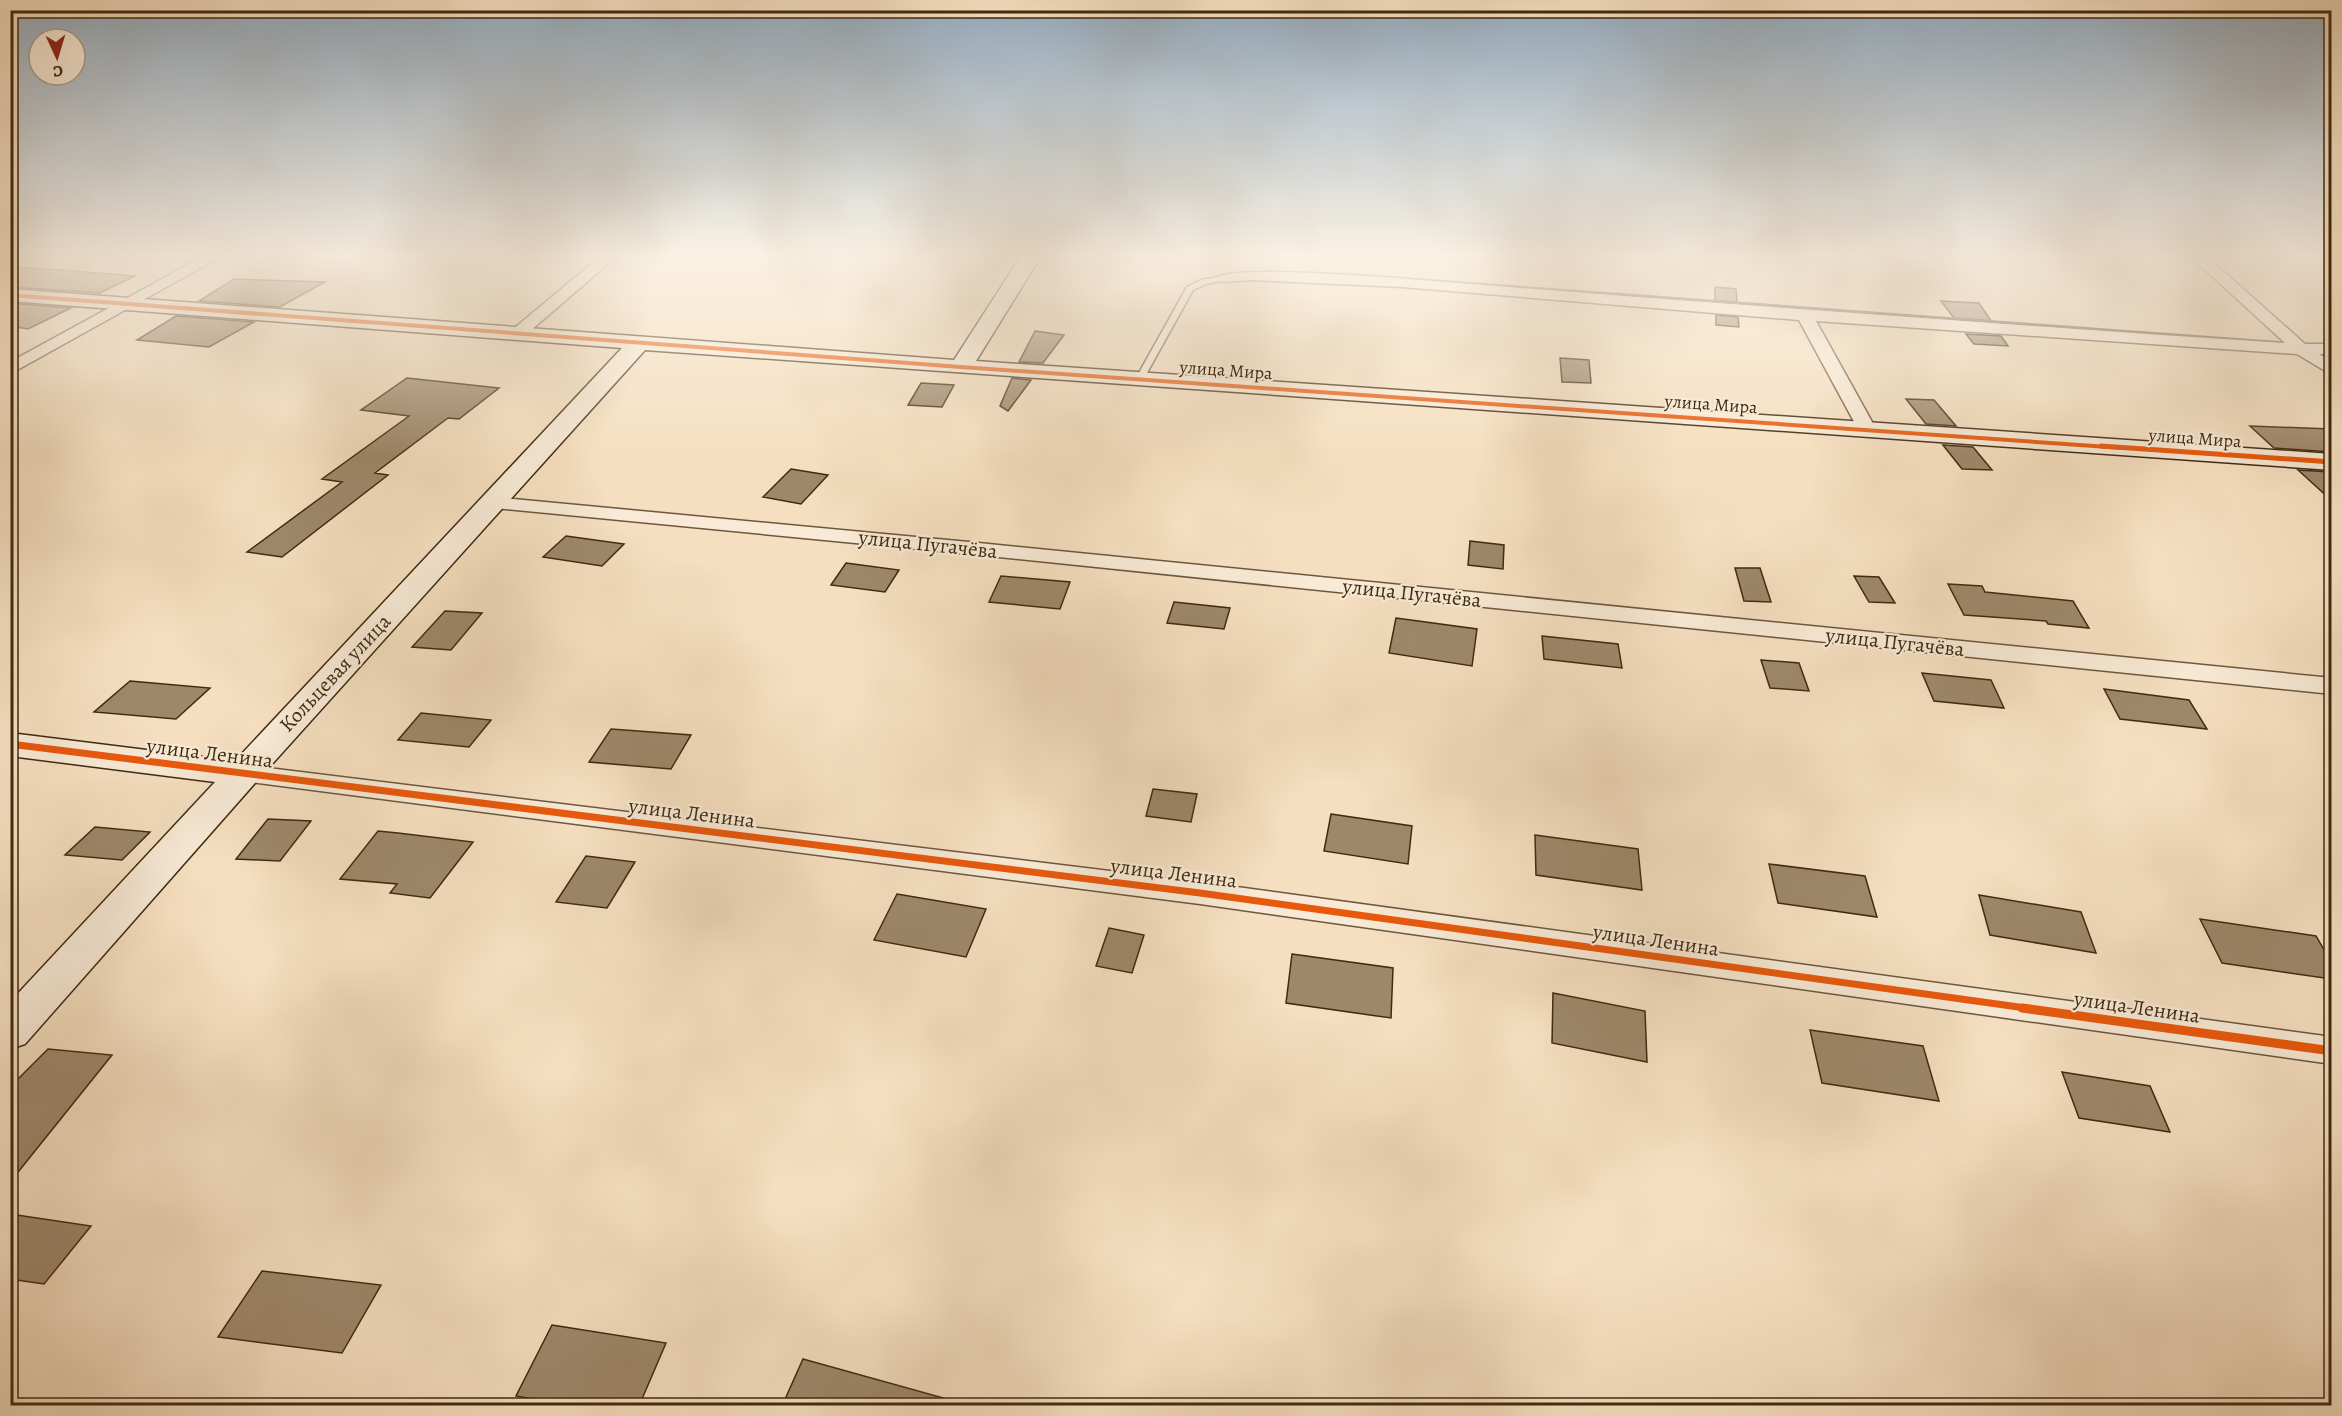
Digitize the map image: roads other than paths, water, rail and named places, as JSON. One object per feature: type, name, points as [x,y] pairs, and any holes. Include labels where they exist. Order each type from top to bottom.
[{"type":"street","points":[[10,369],[95,322]]},
{"type":"street","name":"улица Мира","points":[[362,322],[1139,380],[2331,462]]},
{"type":"street","points":[[517,334],[531,322]]},
{"type":"street","points":[[961,367],[989,322]]},
{"type":"street","points":[[1808,322],[1867,429]]},
{"type":"street","points":[[1896,322],[2301,349],[2331,349]]},
{"type":"street","points":[[2271,322],[2301,349],[2331,370]]},
{"type":"street","name":"Кольцевая улица","points":[[10,1031],[638,344]]},
{"type":"street","name":"улица Пугачёва","points":[[492,503],[957,547],[2331,686]]},
{"type":"street","name":"улица Ленина","points":[[10,744],[1200,893],[2331,1051]]},
{"type":"lane","points":[[1139,380],[1171,322]]}]
